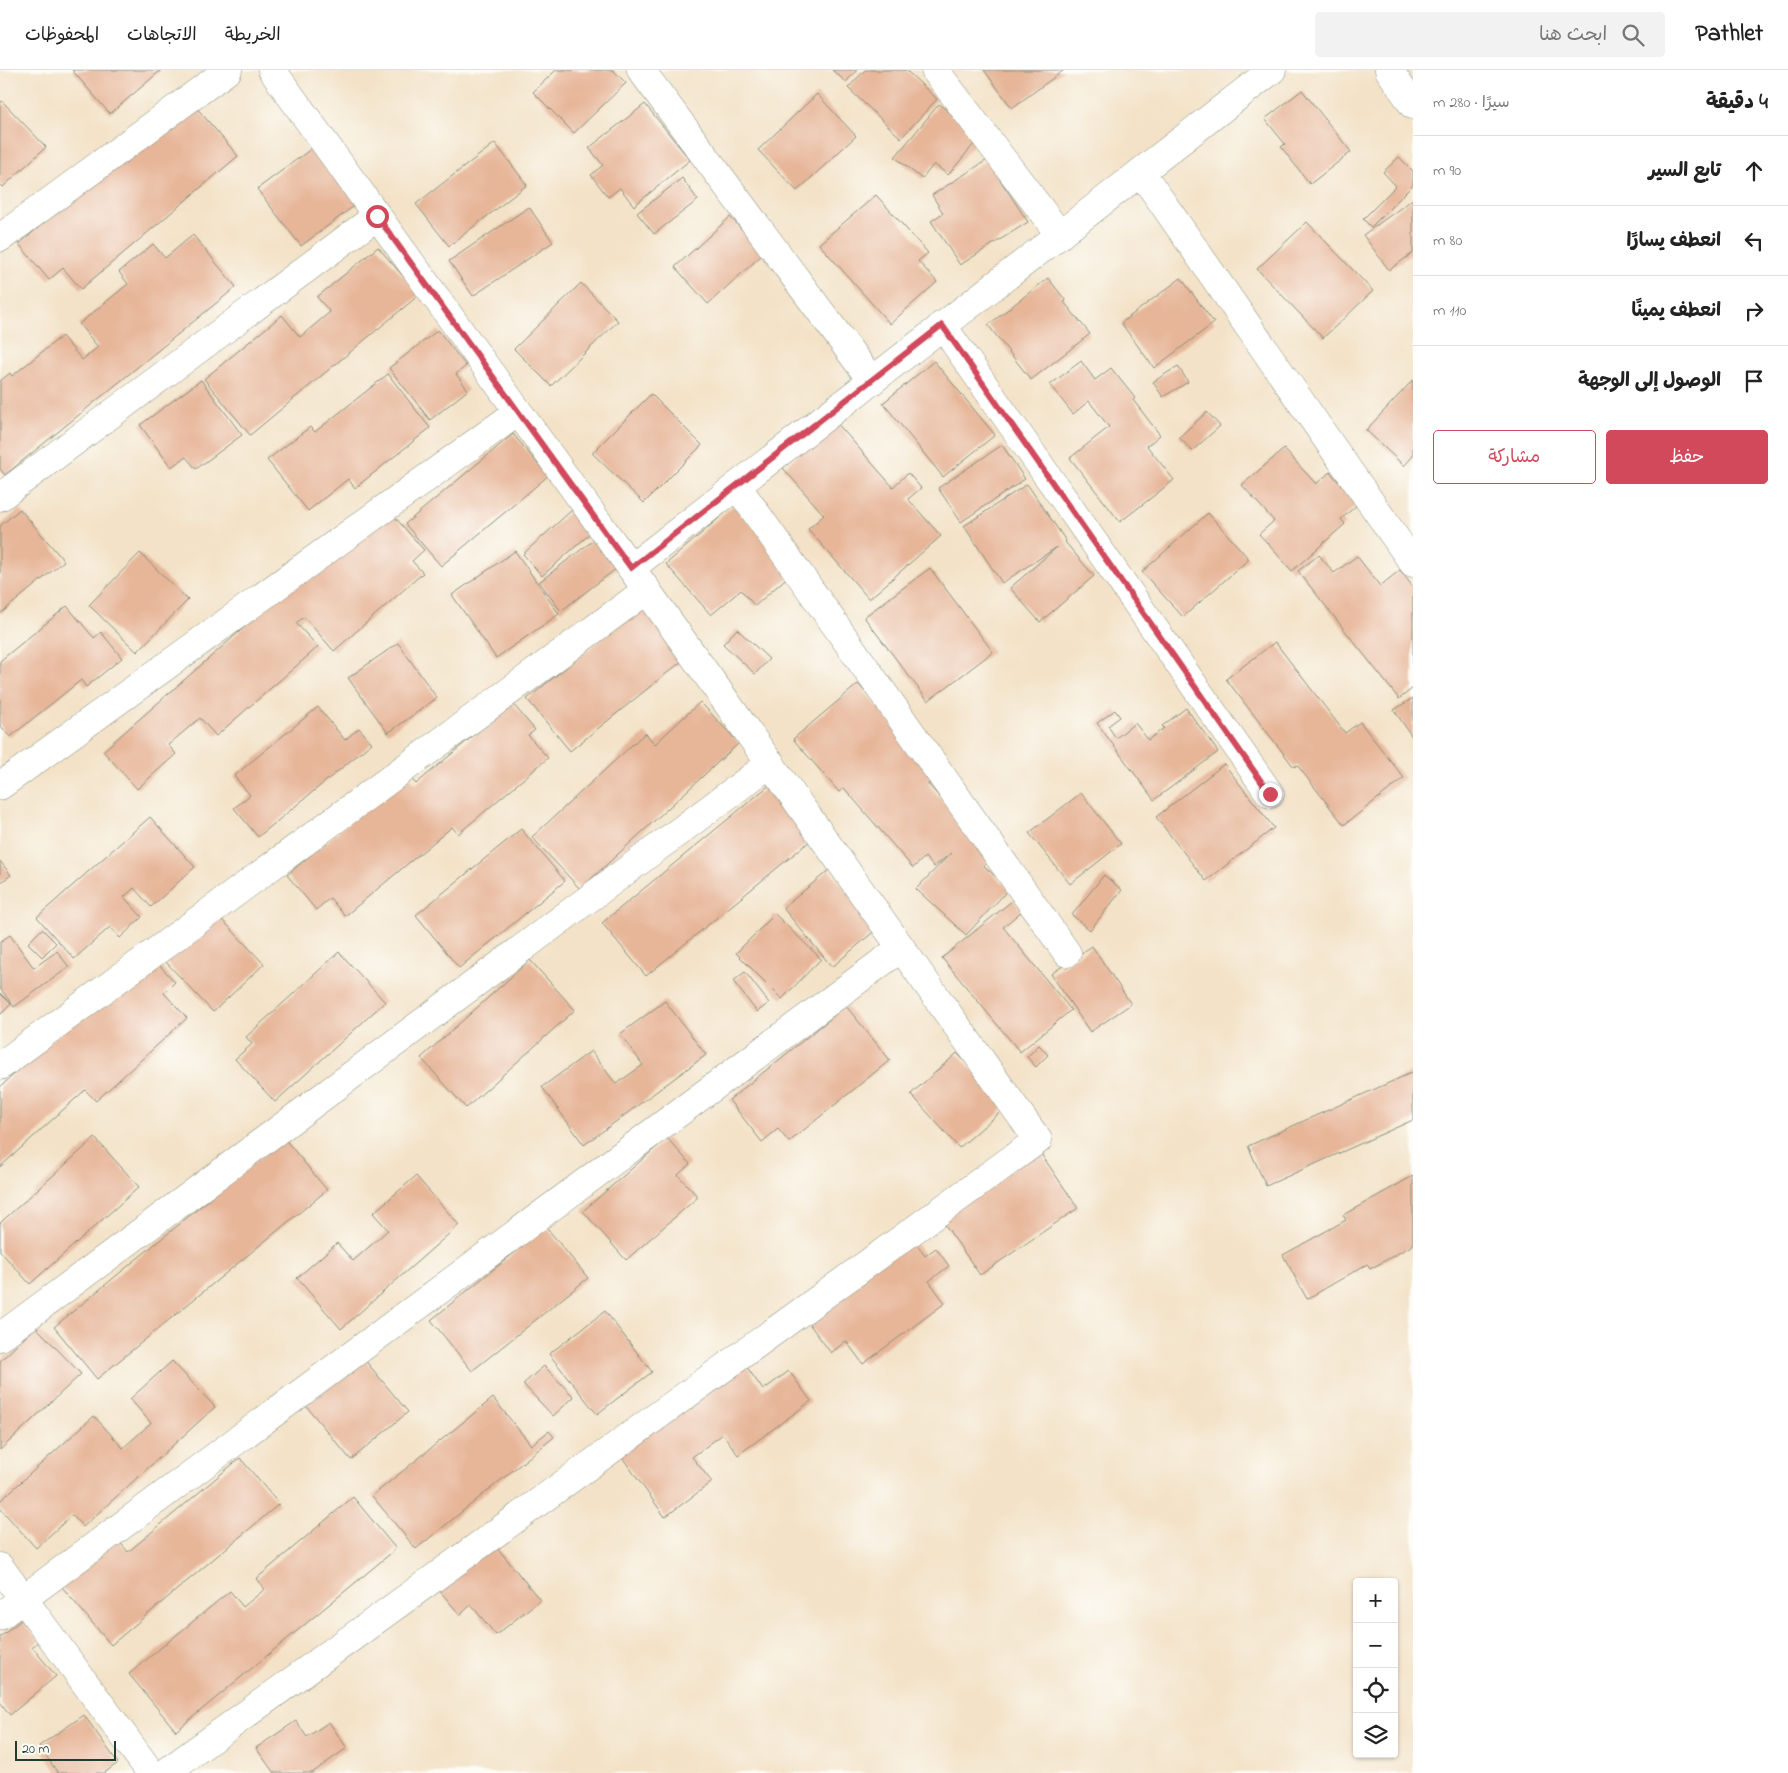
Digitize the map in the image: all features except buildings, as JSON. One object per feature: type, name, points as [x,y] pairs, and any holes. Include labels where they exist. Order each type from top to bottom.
[{"type":"street","points":[[0,238],[228,70]]},
{"type":"street","points":[[165,1773],[1038,1140],[771,763],[272,70]]},
{"type":"street","points":[[641,70],[872,381]]},
{"type":"street","points":[[935,70],[1060,235]]},
{"type":"street","points":[[631,568],[1272,70]]},
{"type":"street","points":[[1390,70],[1413,105]]},
{"type":"street","points":[[1141,172],[1413,564]]},
{"type":"street","points":[[0,497],[377,216]]},
{"type":"street","points":[[942,325],[1270,794]]},
{"type":"street","points":[[0,786],[518,412]]},
{"type":"street","points":[[737,486],[1067,953]]},
{"type":"street","points":[[0,1066],[647,590]]},
{"type":"street","points":[[0,1337],[771,763]]},
{"type":"street","points":[[0,1616],[901,948]]},
{"type":"street","points":[[0,1567],[151,1773]]},
{"type":"route","points":[[377,216],[631,568],[942,325],[1270,794]]}]
